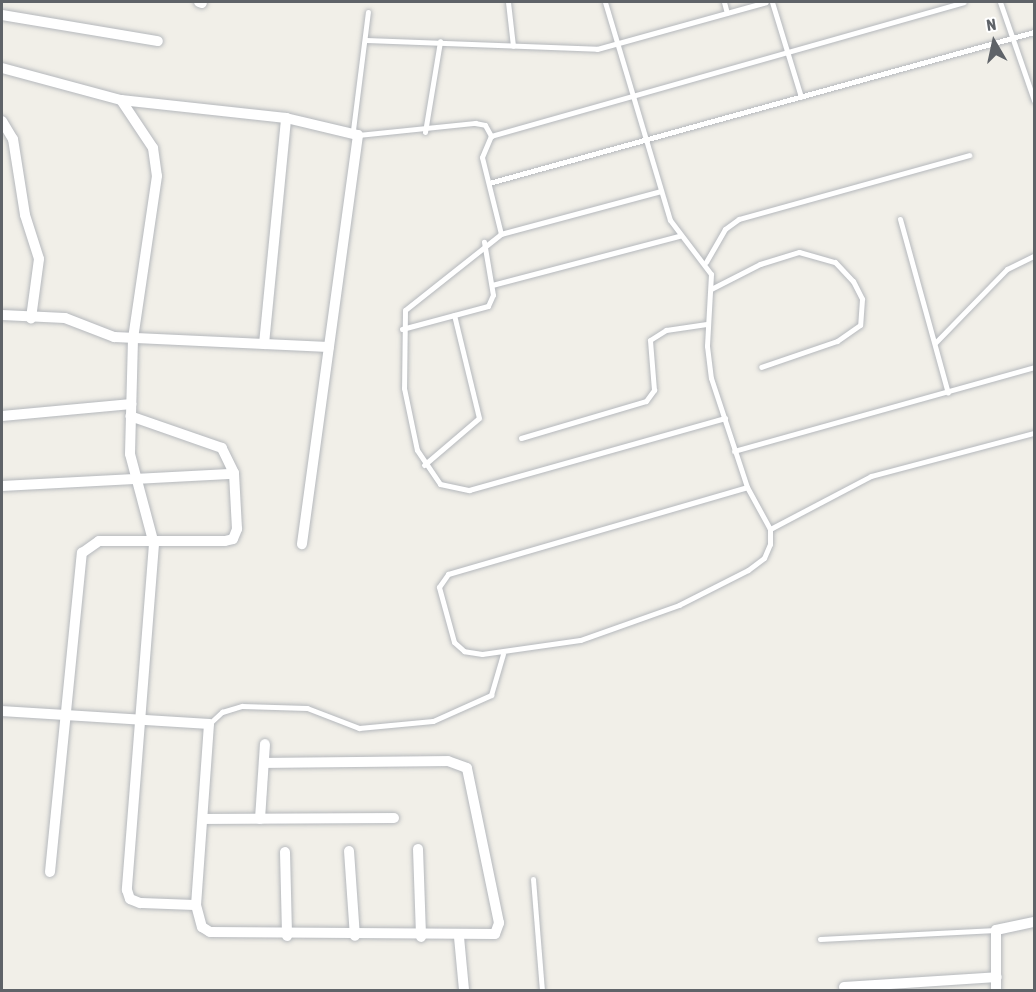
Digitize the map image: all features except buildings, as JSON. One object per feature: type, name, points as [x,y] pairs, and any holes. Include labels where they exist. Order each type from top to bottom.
[{"type":"street","points":[[2,15],[158,41]]},
{"type":"street","points":[[2,68],[121,100],[286,118],[355,132],[302,544]]},
{"type":"street","points":[[121,100],[156,160],[133,339],[130,416],[135,480],[154,544],[127,890],[130,899],[140,903],[196,905]]},
{"type":"street","points":[[264,344],[286,118]]},
{"type":"street","points":[[2,121],[15,146],[25,215],[39,259],[31,318]]},
{"type":"street","points":[[2,315],[65,318],[133,339],[329,347]]},
{"type":"street","points":[[2,416],[131,404]]},
{"type":"street","points":[[50,872],[64,714],[82,553],[99,541],[154,544],[233,539],[237,529],[234,474],[222,448],[206,438],[130,416]]},
{"type":"street","points":[[2,486],[234,474]]},
{"type":"street","points":[[2,711],[209,724],[196,905],[202,927],[210,932],[287,936],[485,938],[495,934],[499,923],[467,768],[448,761],[264,763]]},
{"type":"street","points":[[260,819],[265,744]]},
{"type":"street","points":[[203,819],[394,818]]},
{"type":"street","points":[[418,849],[421,937]]},
{"type":"street","points":[[349,851],[355,936]]},
{"type":"street","points":[[285,852],[287,936]]},
{"type":"street","points":[[996,990],[996,930],[1035,922]]},
{"type":"street","points":[[459,937],[464,990]]},
{"type":"street","points":[[844,987],[997,977]]},
{"type":"lane","points":[[508,2],[513,46]]},
{"type":"lane","points":[[605,2],[661,191],[679,236],[706,262],[711,289],[707,324],[711,378],[747,487],[770,529],[764,558],[679,605],[580,640],[503,654],[465,651],[454,642],[438,587],[448,574],[747,487]]},
{"type":"lane","points":[[724,2],[727,12]]},
{"type":"lane","points":[[366,40],[440,41],[572,51],[618,44],[766,2]]},
{"type":"lane","points":[[772,2],[801,97]]},
{"type":"lane","points":[[491,136],[634,99],[963,2]]},
{"type":"lane","points":[[1000,2],[1011,39],[1035,100]]},
{"type":"lane","points":[[369,12],[355,132],[425,132],[475,123],[485,125],[491,136]]},
{"type":"lane","points":[[489,183],[1035,32]]},
{"type":"lane","points":[[425,132],[440,41]]},
{"type":"lane","points":[[491,136],[482,157],[501,234]]},
{"type":"lane","points":[[706,262],[725,229],[739,219],[969,154]]},
{"type":"lane","points":[[661,191],[501,234],[484,242],[405,310],[402,329],[407,407],[424,465],[440,484],[469,490],[724,418]]},
{"type":"lane","points":[[900,219],[936,342],[948,393]]},
{"type":"lane","points":[[492,285],[679,236]]},
{"type":"lane","points":[[402,329],[488,306],[492,285],[484,242]]},
{"type":"lane","points":[[711,289],[760,264],[799,252],[835,262],[853,280],[862,299],[860,325],[837,341],[761,367]]},
{"type":"lane","points":[[936,342],[1007,268],[1035,256]]},
{"type":"lane","points":[[424,465],[479,418],[454,315]]},
{"type":"lane","points":[[521,438],[646,401],[654,390],[650,340],[666,330],[707,324]]},
{"type":"lane","points":[[734,451],[1035,367]]},
{"type":"lane","points":[[770,529],[871,476],[1035,433]]},
{"type":"lane","points":[[209,724],[222,712],[242,706],[308,708],[359,728],[433,721],[491,695],[503,654]]},
{"type":"lane","points":[[533,879],[542,990]]},
{"type":"lane","points":[[820,939],[996,930]]}]
